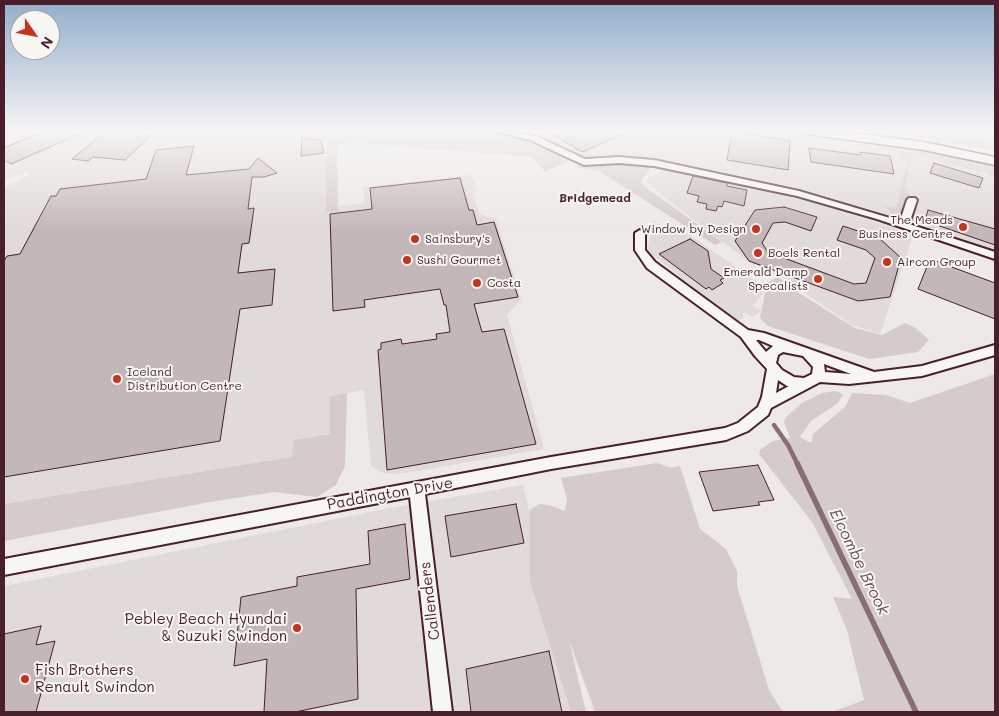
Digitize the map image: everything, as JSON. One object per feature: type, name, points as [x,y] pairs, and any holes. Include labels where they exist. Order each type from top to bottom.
[{"type":"street","points":[[655,163],[799,194],[904,225],[995,256]]},
{"type":"street","points":[[904,225],[912,200]]},
{"type":"street","points":[[640,233],[640,250],[651,265],[745,334]]},
{"type":"street","name":"Paddington Drive","points":[[745,334],[760,336],[874,376]]},
{"type":"street","name":"Paddington Drive","points":[[745,334],[759,353],[784,379],[792,382],[849,379],[922,371],[995,350]]},
{"type":"street","points":[[767,404],[771,389],[772,366],[770,358],[776,350],[788,347]]},
{"type":"street","points":[[810,355],[819,366],[813,381]]},
{"type":"street","name":"Paddington Drive","points":[[4,567],[551,463],[726,434],[744,427],[756,418],[767,404],[813,381]]},
{"type":"street","name":"Callenders","points":[[417,490],[443,712]]},
{"type":"shaded area","points":[[4,163],[326,163],[327,213],[338,212],[338,206],[364,203],[363,187],[471,175],[477,190],[473,193],[479,214],[496,220],[521,299],[507,315],[544,449],[412,472],[393,474],[380,472],[371,466],[364,390],[330,396],[330,434],[294,440],[293,457],[4,504],[4,187],[30,175],[27,173],[4,179]]},
{"type":"shaded area","points":[[326,163],[337,163],[338,212],[326,213]]},
{"type":"shaded area","points":[[538,163],[564,163],[545,172]]},
{"type":"shaded area","points":[[621,163],[653,165],[641,181],[644,186],[722,242],[715,245],[599,171],[578,168],[577,165]]},
{"type":"shaded area","points":[[681,163],[995,164],[995,250],[910,221],[799,188]]},
{"type":"shaded area","points":[[908,163],[911,163],[905,188],[909,194],[899,216],[895,216],[885,206],[896,208]]},
{"type":"shaded area","points":[[950,163],[995,164],[995,177]]},
{"type":"shaded area","points":[[667,168],[730,181],[825,206],[909,233],[912,239],[880,334],[852,325],[783,278],[748,261],[660,194],[645,180]]},
{"type":"shaded area","points":[[653,220],[662,227],[689,235],[760,284],[764,290],[753,306],[761,311],[753,317],[744,312],[742,319],[738,320],[679,279],[676,273],[651,254],[648,249]]},
{"type":"shaded area","points":[[778,277],[794,290],[855,328],[882,335],[905,323],[916,328],[929,340],[918,352],[869,359],[768,326],[760,318],[767,283]]},
{"type":"shaded area","points":[[995,374],[995,712],[832,712],[864,700],[847,630],[833,597],[852,599],[812,522],[759,454],[760,450],[773,441],[790,438],[784,422],[786,417],[802,403],[822,393],[835,391],[843,394],[838,403],[811,421],[801,435],[800,437],[811,443],[813,434],[845,407],[852,393],[886,395],[910,403]]},
{"type":"shaded area","points":[[347,393],[345,466],[336,485],[317,497],[274,492],[210,502],[4,541],[4,504],[292,457],[294,440],[330,434],[330,396]]},
{"type":"shaded area","points":[[657,463],[671,468],[680,466],[700,529],[726,549],[737,571],[737,586],[769,690],[783,712],[595,712],[569,640],[586,712],[571,712],[530,581],[530,510],[539,504],[549,505],[565,511],[567,499],[561,478]]},
{"type":"shaded area","points":[[523,485],[579,712],[4,712],[4,586],[385,509]]},
{"type":"building","name":"Iceland Distribution Centre","points":[[151,163],[189,163],[186,175],[249,169],[254,163],[265,163],[277,173],[264,177],[252,177],[248,209],[254,208],[249,243],[242,244],[238,273],[275,269],[272,305],[240,309],[220,441],[4,477],[4,261],[7,256],[20,254],[51,196],[56,196],[60,189],[146,179]]},
{"type":"building","points":[[748,163],[788,163],[788,170]]},
{"type":"building","points":[[821,163],[892,163],[894,174]]},
{"type":"building","points":[[935,163],[983,178],[979,188],[930,173]]},
{"type":"building","points":[[693,176],[727,183],[727,186],[747,190],[744,206],[724,201],[722,207],[718,206],[716,211],[706,209],[707,204],[697,202],[699,196],[687,193]]},
{"type":"building","points":[[460,178],[469,210],[473,210],[477,225],[494,222],[518,297],[474,304],[482,332],[504,329],[536,444],[387,470],[378,350],[381,349],[381,343],[401,339],[402,344],[437,339],[436,334],[450,332],[446,305],[444,305],[440,289],[364,300],[365,307],[333,311],[330,214],[372,209],[370,188]]},
{"type":"building","points":[[784,207],[817,217],[811,231],[785,222],[773,223],[762,243],[768,252],[854,284],[866,283],[875,258],[866,250],[837,240],[843,226],[879,238],[901,258],[890,297],[858,301],[749,261],[735,241],[755,210]]},
{"type":"building","name":"The Meads Business Centre","points":[[928,210],[995,229],[995,245],[925,221]]},
{"type":"building","points":[[690,239],[708,251],[711,269],[724,278],[720,280],[723,283],[712,290],[709,287],[706,289],[659,254]]},
{"type":"building","points":[[930,259],[995,283],[995,319],[918,289]]},
{"type":"building","points":[[758,465],[774,500],[758,502],[760,505],[713,511],[699,472]]},
{"type":"building","points":[[516,504],[524,543],[451,557],[445,516]]},
{"type":"building","name":"Pebley Beach Hyundai & Suzuki Swindon","points":[[405,524],[410,579],[356,589],[358,699],[295,712],[264,712],[267,659],[234,666],[241,597],[297,586],[297,577],[370,564],[368,531]]},
{"type":"building","name":"Fish Brothers Renault Swindon","points":[[41,626],[36,645],[55,641],[36,712],[4,712],[4,634]]},
{"type":"building","points":[[549,651],[562,712],[471,712],[466,669]]},
{"type":"waterway","name":"Elcombe Brook","points":[[774,425],[788,445],[797,463]]},
{"type":"waterway","name":"Elcombe Brook","points":[[797,463],[916,712]]},
{"type":"place","name":"The Meads Business Centre","points":[[963,227]]},
{"type":"place","name":"Window by Design","points":[[756,229]]},
{"type":"place","name":"Sainsbury's","points":[[415,239]]},
{"type":"place","name":"Boels Rental","points":[[758,253]]},
{"type":"place","name":"Sushi Gourmet","points":[[407,260]]},
{"type":"place","name":"Aircon Group","points":[[887,262]]},
{"type":"place","name":"Emerald Damp Specalists","points":[[818,279]]},
{"type":"place","name":"Costa","points":[[477,283]]},
{"type":"place","name":"Iceland Distribution Centre","points":[[117,379]]},
{"type":"place","name":"Pebley Beach Hyundai & Suzuki Swindon","points":[[297,628]]},
{"type":"place","name":"Fish Brothers Renault Swindon","points":[[25,679]]},
{"type":"district","name":"Bridgemead","points":[[595,198]]}]
